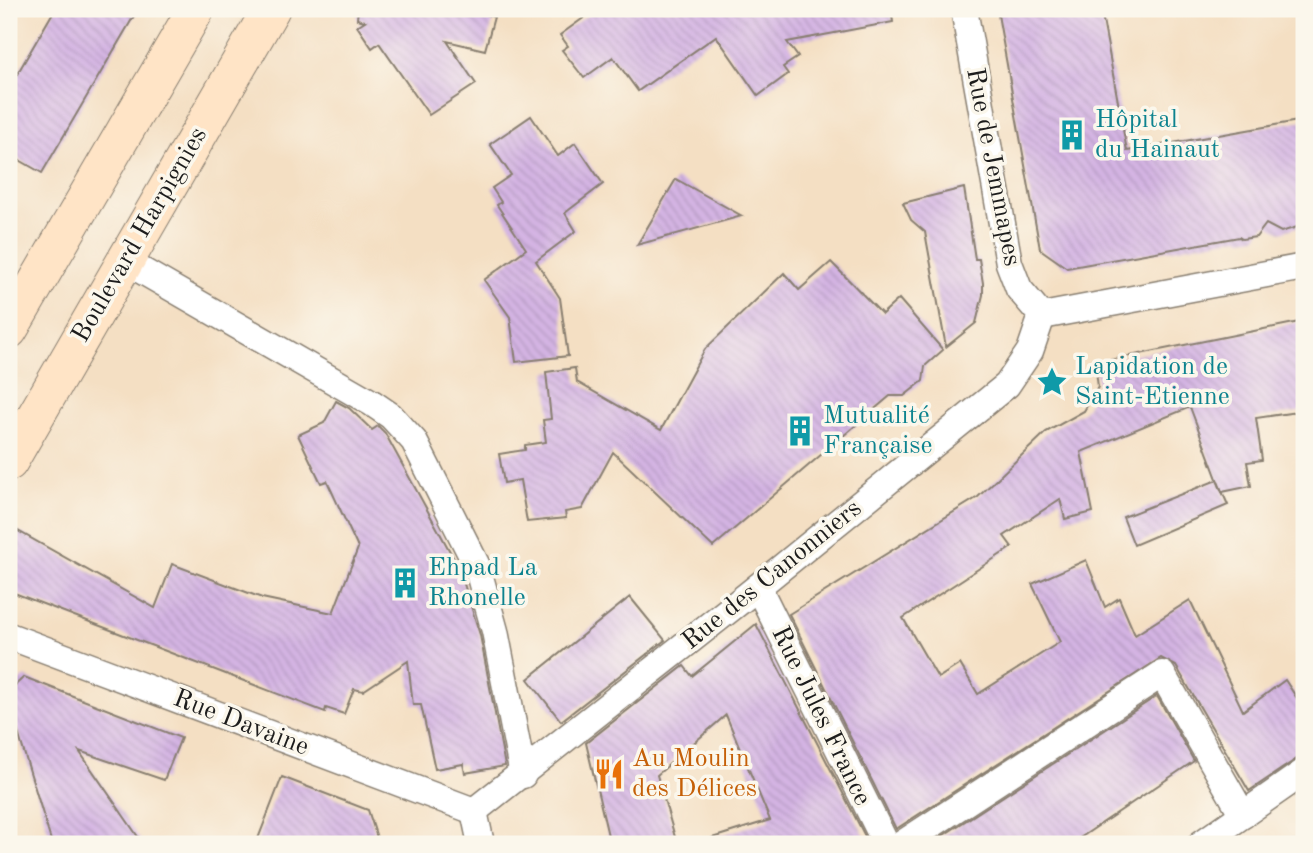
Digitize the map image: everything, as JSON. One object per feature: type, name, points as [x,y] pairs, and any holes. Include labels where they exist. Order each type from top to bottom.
[{"type":"main road","points":[[9,330],[196,9]]},
{"type":"main road","name":"Boulevard Harpignies","points":[[9,462],[271,9]]},
{"type":"street","name":"Rue de Jemmapes","points":[[964,9],[1009,263],[1018,289],[1042,316]]},
{"type":"street","points":[[125,261],[372,403],[391,416],[414,441],[459,527],[484,586],[523,775]]},
{"type":"street","points":[[1042,316],[1304,267]]},
{"type":"street","name":"Rue des Canonniers","points":[[474,811],[523,775],[1007,385],[1030,351],[1042,316]]},
{"type":"street","name":"Rue Jules France","points":[[758,587],[886,844]]},
{"type":"street","name":"Rue Davaine","points":[[9,636],[474,811]]},
{"type":"street","points":[[902,844],[1162,674],[1243,815]]},
{"type":"street","points":[[1201,844],[1304,772]]},
{"type":"street","points":[[474,811],[481,844]]},
{"type":"building","points":[[55,9],[138,9],[42,173],[9,154],[9,88]]},
{"type":"building","points":[[358,9],[470,9],[494,17],[485,50],[447,41],[476,84],[429,115],[379,43],[372,48],[357,26],[365,21],[357,19]]},
{"type":"building","points":[[596,9],[891,9],[893,22],[787,42],[798,57],[783,67],[788,74],[758,96],[716,36],[638,91],[613,57],[584,78],[562,50],[568,46],[560,35]]},
{"type":"building","name":"Hôpital du Hainaut","points":[[997,9],[1101,9],[1127,151],[1304,120],[1304,225],[1281,232],[1266,224],[1256,237],[1239,237],[1067,268],[1040,249]]},
{"type":"building","points":[[531,116],[558,156],[575,143],[603,184],[565,213],[576,231],[536,261],[560,298],[568,356],[516,362],[510,317],[484,280],[526,249],[497,205],[501,202],[492,188],[511,175],[490,144]]},
{"type":"building","points":[[676,179],[742,216],[637,245]]},
{"type":"building","points":[[964,188],[975,259],[979,259],[983,295],[976,323],[946,347],[925,232],[911,220],[903,203]]},
{"type":"building","name":"Mutualité Française","points":[[831,262],[882,314],[899,299],[943,350],[925,366],[923,381],[904,396],[890,396],[713,547],[613,452],[582,509],[565,512],[566,518],[527,522],[520,480],[504,483],[499,454],[525,450],[525,445],[546,442],[543,420],[551,419],[546,372],[575,368],[577,382],[661,430],[705,349],[784,273],[799,290]]},
{"type":"building","points":[[1304,321],[1304,411],[1256,418],[1262,460],[1247,462],[1251,486],[1222,492],[1190,407],[1081,452],[1093,512],[1065,519],[1060,499],[1004,536],[1012,547],[903,618],[938,678],[960,664],[978,694],[1060,642],[1032,584],[1086,560],[1105,607],[1119,598],[1135,635],[1190,600],[1243,711],[1285,680],[1304,709],[1304,754],[1249,791],[1176,666],[1161,658],[896,829],[789,614],[978,497],[1046,432],[1084,411],[1098,387],[1095,363]]},
{"type":"building","name":"Ehpad La Rhonelle","points":[[336,401],[349,408],[372,430],[378,426],[385,433],[459,568],[480,635],[505,766],[465,773],[463,764],[435,769],[421,705],[413,705],[408,661],[363,691],[354,689],[344,714],[326,708],[325,712],[9,591],[9,526],[155,608],[172,564],[262,598],[333,613],[358,548],[327,481],[321,483],[298,435],[324,423]]},
{"type":"building","points":[[1217,480],[1228,505],[1134,545],[1123,517]]},
{"type":"building","points":[[630,597],[665,640],[561,721],[528,679]]},
{"type":"building","points":[[756,624],[869,844],[713,844],[712,838],[770,820],[726,715],[657,775],[677,844],[610,844],[586,743],[684,666],[692,676]]},
{"type":"building","points":[[24,677],[181,738],[164,780],[79,751],[143,844],[52,844],[9,703],[9,691]]},
{"type":"building","points":[[1157,696],[1194,761],[1071,844],[930,844]]},
{"type":"building","points":[[282,777],[368,810],[379,844],[256,844]]},
{"type":"place","name":"Hôpital du Hainaut","points":[[1072,135]]},
{"type":"place","name":"Lapidation de Saint-Etienne","points":[[1052,382]]},
{"type":"place","name":"Mutualité Française","points":[[800,431]]},
{"type":"place","name":"Ehpad La Rhonelle","points":[[405,583]]},
{"type":"place","name":"Au Moulin des Délices","points":[[609,774]]}]
